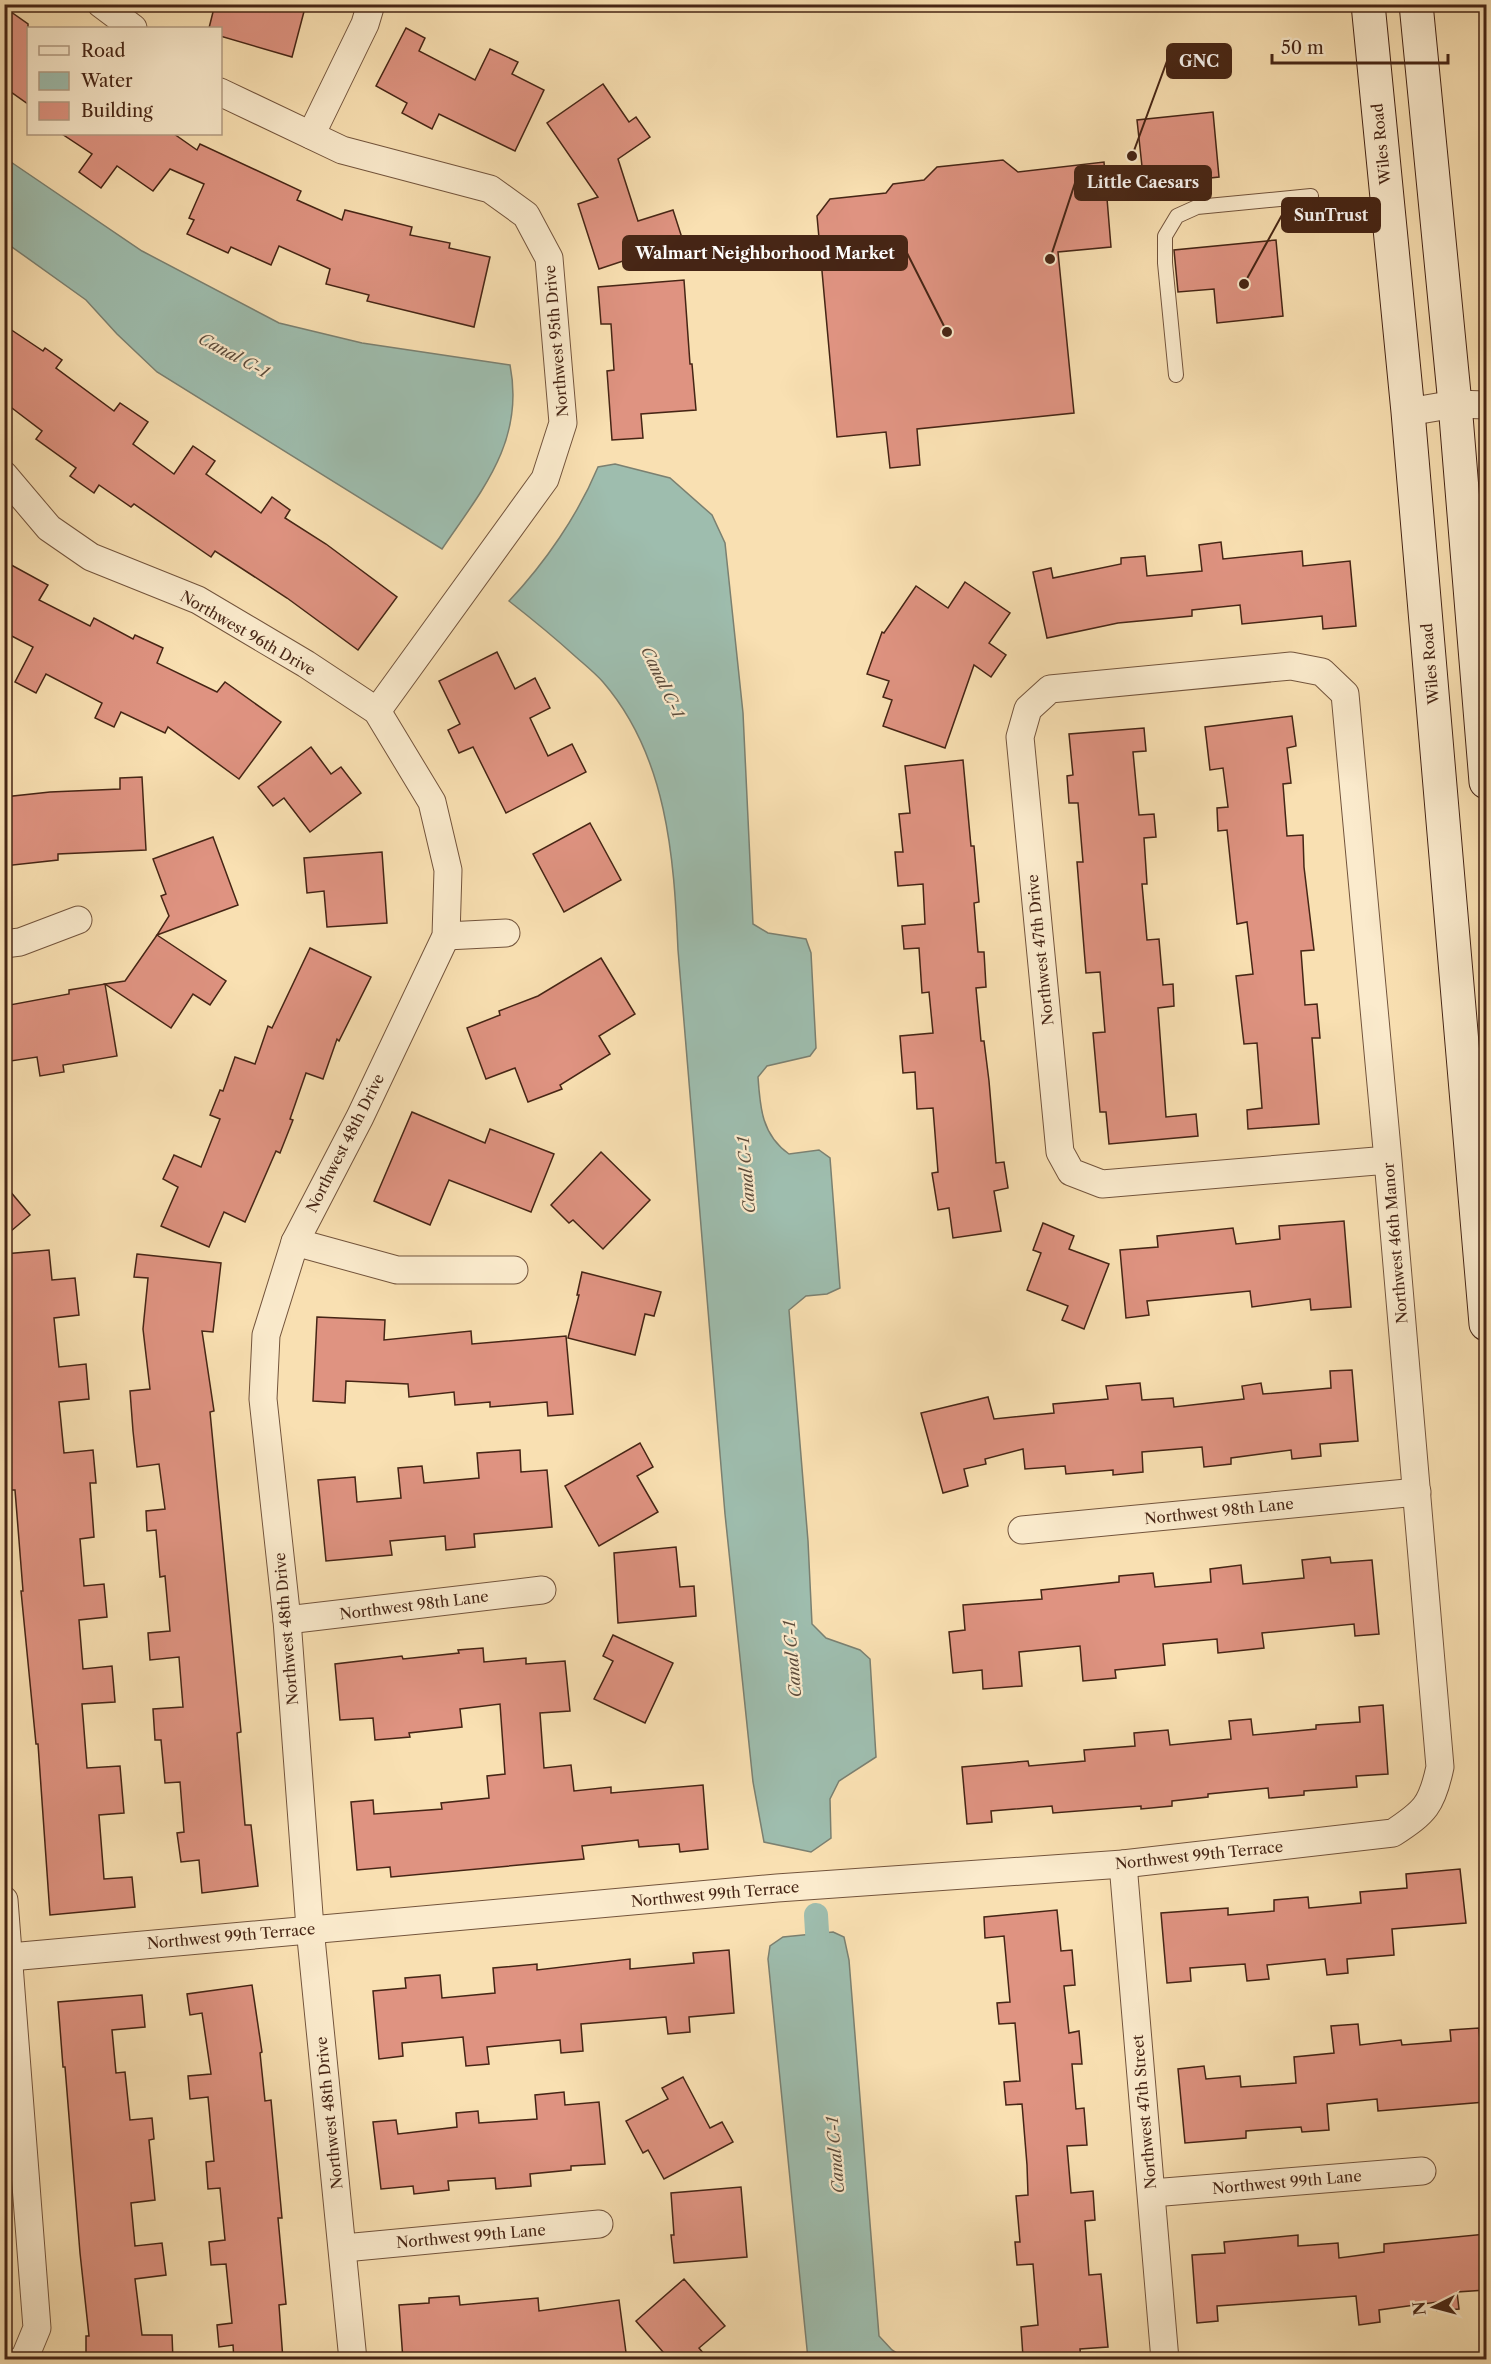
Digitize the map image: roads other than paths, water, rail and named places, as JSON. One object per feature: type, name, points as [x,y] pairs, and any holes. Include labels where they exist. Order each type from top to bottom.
[{"type":"main road","name":"Wiles Road","points":[[1368,4],[1475,1052],[1486,1323]]},
{"type":"main road","points":[[1416,4],[1455,404],[1486,782]]},
{"type":"street","points":[[101,4],[132,27]]},
{"type":"street","points":[[311,135],[365,24],[371,4]]},
{"type":"street","name":"Northwest 95th Drive","points":[[222,93],[342,150],[490,189],[526,215],[549,258],[563,423],[545,479],[378,711]]},
{"type":"street","points":[[1408,412],[1455,404],[1486,405]]},
{"type":"street","name":"Northwest 96th Drive","points":[[4,475],[49,528],[91,557],[198,600],[306,664],[378,711]]},
{"type":"street","name":"Northwest 47th Drive","points":[[1322,672],[1291,666],[1050,688],[1028,709],[1020,737],[1060,1152],[1071,1172],[1102,1184],[1388,1160]]},
{"type":"street","name":"Northwest 46th Manor","points":[[1322,672],[1345,694],[1440,1767],[1434,1795],[1415,1818]]},
{"type":"street","name":"Northwest 48th Drive","points":[[353,2360],[344,2248],[310,1928],[287,1620],[263,1399],[266,1335],[295,1242],[360,1117],[446,936],[448,870],[432,802],[378,711]]},
{"type":"street","points":[[4,944],[20,942],[78,920]]},
{"type":"street","points":[[446,936],[506,933]]},
{"type":"street","points":[[295,1242],[397,1270],[514,1270]]},
{"type":"street","name":"Northwest 98th Lane","points":[[1022,1530],[1417,1492]]},
{"type":"street","name":"Northwest 98th Lane","points":[[287,1620],[542,1590]]},
{"type":"street","name":"Northwest 99th Terrace","points":[[10,1957],[310,1928],[777,1888],[1123,1864],[1392,1833],[1415,1818]]},
{"type":"street","name":"Northwest 47th Street","points":[[1123,1864],[1165,2360]]},
{"type":"street","points":[[4,1900],[37,2328],[23,2358]]},
{"type":"street","name":"Northwest 99th Lane","points":[[1152,2193],[1422,2170]]},
{"type":"street","name":"Northwest 99th Lane","points":[[344,2248],[599,2224]]},
{"type":"lane","points":[[1176,375],[1165,263],[1166,236],[1177,216],[1197,207],[1311,196]]},
{"type":"water","points":[[5,158],[142,251],[279,323],[362,343],[510,365],[513,392],[506,441],[485,485],[442,549],[157,372],[86,300],[5,242]]},
{"type":"water","points":[[615,464],[670,478],[712,515],[725,543],[743,713],[753,924],[768,933],[806,939],[811,953],[816,1048],[810,1056],[767,1066],[758,1077],[764,1120],[780,1147],[789,1154],[819,1150],[830,1158],[840,1288],[827,1294],[806,1296],[789,1310],[808,1541],[812,1624],[826,1638],[860,1650],[870,1659],[876,1757],[839,1781],[830,1799],[831,1838],[811,1852],[764,1842],[753,1782],[725,1514],[674,879],[663,808],[654,775],[641,742],[624,711],[603,682],[509,601],[535,571],[571,520],[598,467]]},
{"type":"water","points":[[833,1932],[844,1937],[849,1960],[879,2336],[892,2350],[906,2359],[808,2359],[768,1959],[770,1946],[783,1937]]},
{"type":"waterway","name":"Canal C-1","points":[[816,1915],[819,1965]]},
{"type":"place","name":"GNC","points":[[1132,156]]},
{"type":"place","name":"Little Caesars","points":[[1050,259]]},
{"type":"place","name":"SunTrust","points":[[1244,284]]},
{"type":"place","name":"Walmart Neighborhood Market","points":[[947,332]]}]
